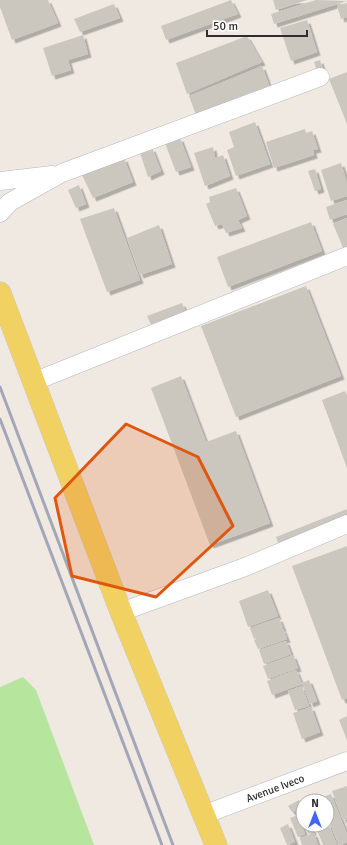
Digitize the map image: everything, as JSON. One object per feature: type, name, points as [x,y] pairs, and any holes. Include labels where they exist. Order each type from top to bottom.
[{"type":"main road","points":[[0,293],[121,612],[216,845]]},
{"type":"street","points":[[0,213],[10,202],[62,173],[320,78]]},
{"type":"street","points":[[0,181],[62,173]]},
{"type":"street","points":[[33,382],[347,256]]},
{"type":"street","points":[[121,612],[245,567],[347,524]]},
{"type":"street","name":"Avenue Iveco","points":[[203,815],[347,760]]},
{"type":"highlighted area","points":[[126,424],[198,457],[233,526],[156,597],[72,576],[55,498]]},
{"type":"green space","points":[[23,677],[36,690],[94,845],[0,845],[0,687]]},
{"type":"building","points":[[0,0],[48,0],[58,23],[12,40],[0,7]]},
{"type":"building","points":[[231,0],[238,14],[166,40],[161,26]]},
{"type":"building","points":[[273,0],[307,0],[276,10]]},
{"type":"building","points":[[316,0],[347,1],[274,24],[271,14]]},
{"type":"building","points":[[347,3],[347,17],[341,19],[337,6]]},
{"type":"building","points":[[114,4],[120,18],[80,32],[74,19]]},
{"type":"building","points":[[307,20],[317,52],[291,61],[280,28]]},
{"type":"building","points":[[83,35],[88,54],[68,60],[71,70],[52,76],[43,48]]},
{"type":"building","points":[[247,36],[262,62],[187,94],[176,63]]},
{"type":"building","points":[[320,60],[323,70],[317,72],[314,62]]},
{"type":"building","points":[[262,66],[270,88],[196,115],[189,96]]},
{"type":"building","points":[[347,72],[347,124],[329,79]]},
{"type":"building","points":[[255,122],[270,164],[236,176],[227,150],[234,147],[229,132]]},
{"type":"building","points":[[305,129],[306,133],[312,131],[318,149],[313,150],[314,155],[274,168],[266,142]]},
{"type":"building","points":[[180,138],[191,167],[176,172],[165,143]]},
{"type":"building","points":[[213,147],[215,158],[223,155],[230,176],[205,186],[194,153]]},
{"type":"building","points":[[152,148],[161,171],[148,177],[140,153]]},
{"type":"building","points":[[124,158],[133,182],[93,198],[82,175]]},
{"type":"building","points":[[341,163],[347,183],[347,196],[331,201],[321,170]]},
{"type":"building","points":[[315,169],[321,189],[315,191],[308,171]]},
{"type":"building","points":[[79,185],[86,204],[76,208],[68,190]]},
{"type":"building","points":[[236,188],[247,216],[238,220],[242,228],[226,233],[222,224],[215,226],[206,204],[210,202],[209,197]]},
{"type":"building","points":[[347,200],[347,214],[330,220],[326,207]]},
{"type":"building","points":[[114,208],[140,280],[107,292],[80,219]]},
{"type":"building","points":[[347,218],[347,257],[333,224]]},
{"type":"building","points":[[311,222],[322,251],[228,287],[217,257]]},
{"type":"building","points":[[159,225],[172,264],[140,275],[127,238]]},
{"type":"building","points":[[306,286],[341,376],[236,417],[201,326]]},
{"type":"building","points":[[182,303],[188,318],[153,329],[147,316]]},
{"type":"building","points":[[181,376],[206,442],[236,431],[270,523],[210,545],[151,388]]},
{"type":"building","points":[[345,391],[347,395],[347,468],[322,400]]},
{"type":"building","points":[[347,509],[347,522],[280,548],[276,537]]},
{"type":"building","points":[[347,546],[347,698],[342,700],[292,566]]},
{"type":"building","points":[[268,590],[278,616],[248,627],[239,601]]},
{"type":"building","points":[[279,618],[283,628],[254,639],[250,628]]},
{"type":"building","points":[[283,629],[287,639],[258,649],[254,640]]},
{"type":"building","points":[[286,641],[291,654],[264,664],[259,650]]},
{"type":"building","points":[[293,655],[298,668],[268,679],[263,666]]},
{"type":"building","points":[[296,670],[302,684],[272,695],[267,681]]},
{"type":"building","points":[[309,680],[317,701],[310,704],[302,683]]},
{"type":"building","points":[[302,686],[309,706],[295,710],[288,691]]},
{"type":"building","points":[[311,707],[320,732],[302,739],[293,713]]},
{"type":"building","points":[[347,716],[347,740],[339,720]]},
{"type":"building","points":[[347,786],[347,819],[343,820],[335,799],[335,793],[333,793],[332,791]]},
{"type":"building","points":[[295,802],[295,810],[292,812],[288,806]]},
{"type":"building","points":[[335,804],[347,834],[347,842],[339,845],[334,833]]},
{"type":"building","points":[[295,816],[295,830],[290,818]]},
{"type":"building","points":[[288,824],[295,842],[287,845],[280,828]]},
{"type":"building","points":[[296,833],[305,833],[305,834],[298,837]]},
{"type":"building","points":[[314,833],[318,845],[302,845],[300,838]]},
{"type":"building","points":[[318,833],[332,833],[337,845],[323,845]]},
{"type":"railway","points":[[0,387],[173,845]]},
{"type":"railway","points":[[0,419],[162,845]]}]
